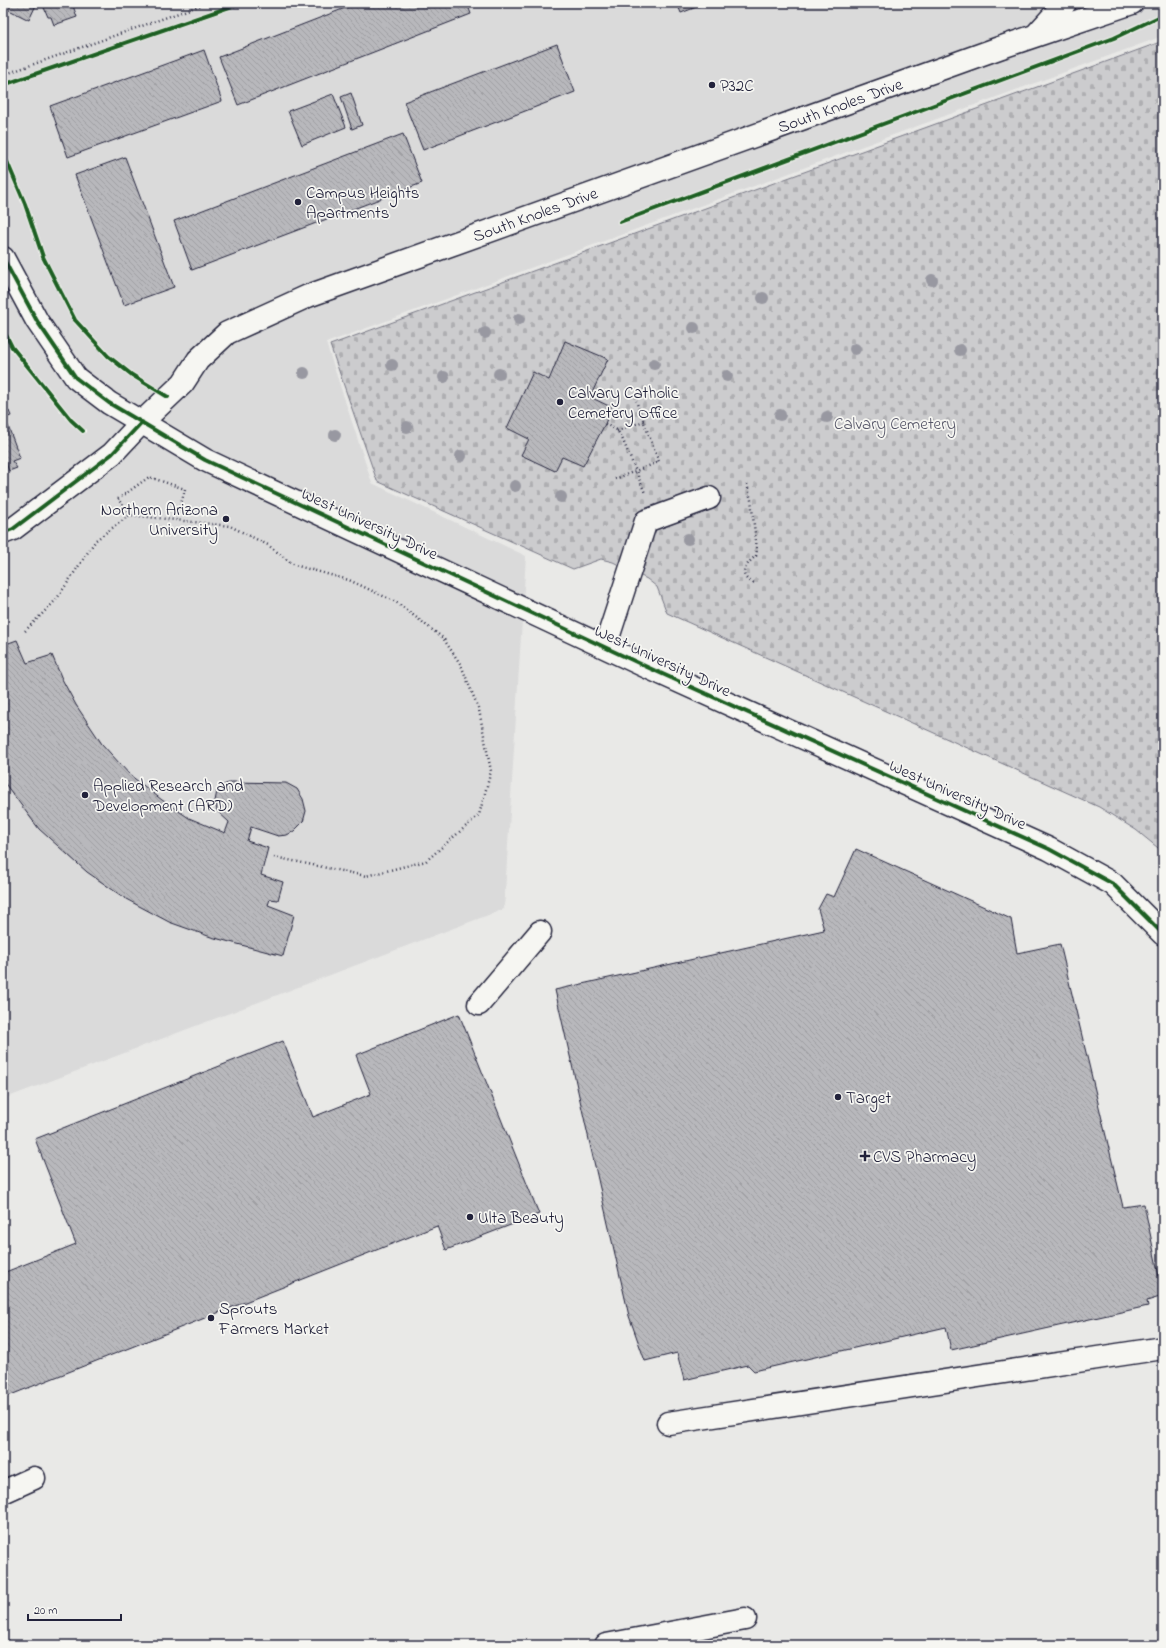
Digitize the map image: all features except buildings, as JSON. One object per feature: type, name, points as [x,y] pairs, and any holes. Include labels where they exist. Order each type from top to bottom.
[{"type":"street","points":[[1036,36],[1065,3]]},
{"type":"street","name":"South Knoles Drive","points":[[3,533],[14,529],[112,454],[142,422],[183,383],[198,360],[227,333],[308,296],[632,179],[1132,3]]},
{"type":"street","name":"West University Drive","points":[[3,258],[36,321],[76,378],[109,403],[205,460],[605,648],[1049,849],[1113,884],[1163,934]]},
{"type":"street","points":[[605,648],[646,521],[709,498]]},
{"type":"street","points":[[479,1004],[540,932]]},
{"type":"street","points":[[668,1423],[1163,1348]]},
{"type":"street","points":[[3,1492],[34,1478]]},
{"type":"street","points":[[607,1645],[745,1619]]},
{"type":"path","points":[[3,75],[206,3]]},
{"type":"path","points":[[615,479],[659,462],[636,400]]},
{"type":"path","points":[[618,431],[644,421]]},
{"type":"path","points":[[605,424],[618,431],[655,518]]},
{"type":"path","points":[[130,515],[118,499],[149,477],[185,489],[176,519]]},
{"type":"path","points":[[747,484],[751,500],[757,550],[756,556],[747,562],[744,569],[744,575],[749,581],[754,583]]},
{"type":"path","points":[[26,631],[56,600],[96,540],[130,515],[230,526],[268,545],[294,565],[349,580],[396,602],[443,638],[461,665],[479,710],[492,771],[479,815],[426,861],[366,876],[274,857]]},
{"type":"shaded area","name":"Northern Arizona University","points":[[3,3],[1163,3],[1163,36],[326,343],[372,483],[526,556],[504,909],[3,1099]]},
{"type":"green space","name":"Calvary Cemetery","points":[[1163,41],[1163,852],[1136,830],[1099,807],[667,613],[657,587],[647,579],[613,562],[601,559],[573,569],[377,481],[330,345]]},
{"type":"cycle path","points":[[3,85],[241,3]]},
{"type":"cycle path","points":[[620,222],[1114,38],[1163,15]]},
{"type":"cycle path","points":[[3,152],[25,204],[43,257],[75,320],[108,356],[132,375],[168,397]]},
{"type":"cycle path","points":[[3,258],[37,321],[76,378],[109,403],[205,460],[647,667],[1049,849],[1113,884],[1163,934]]},
{"type":"cycle path","points":[[3,329],[12,347],[71,420],[83,431]]},
{"type":"cycle path","points":[[3,533],[13,529],[112,454],[142,422]]},
{"type":"place","name":"P32C","points":[[712,85]]},
{"type":"place","name":"Campus Heights Apartments","points":[[298,202]]},
{"type":"place","name":"Calvary Catholic Cemetery Office","points":[[560,402]]},
{"type":"place","name":"Northern Arizona University","points":[[226,519]]},
{"type":"place","name":"Applied Research and Development (ARD)","points":[[85,795]]},
{"type":"place","name":"Target","points":[[838,1097]]},
{"type":"place","name":"CVS Pharmacy","points":[[865,1156]]},
{"type":"place","name":"Ulta Beauty","points":[[470,1217]]},
{"type":"place","name":"Sprouts Farmers Market","points":[[211,1318]]}]
